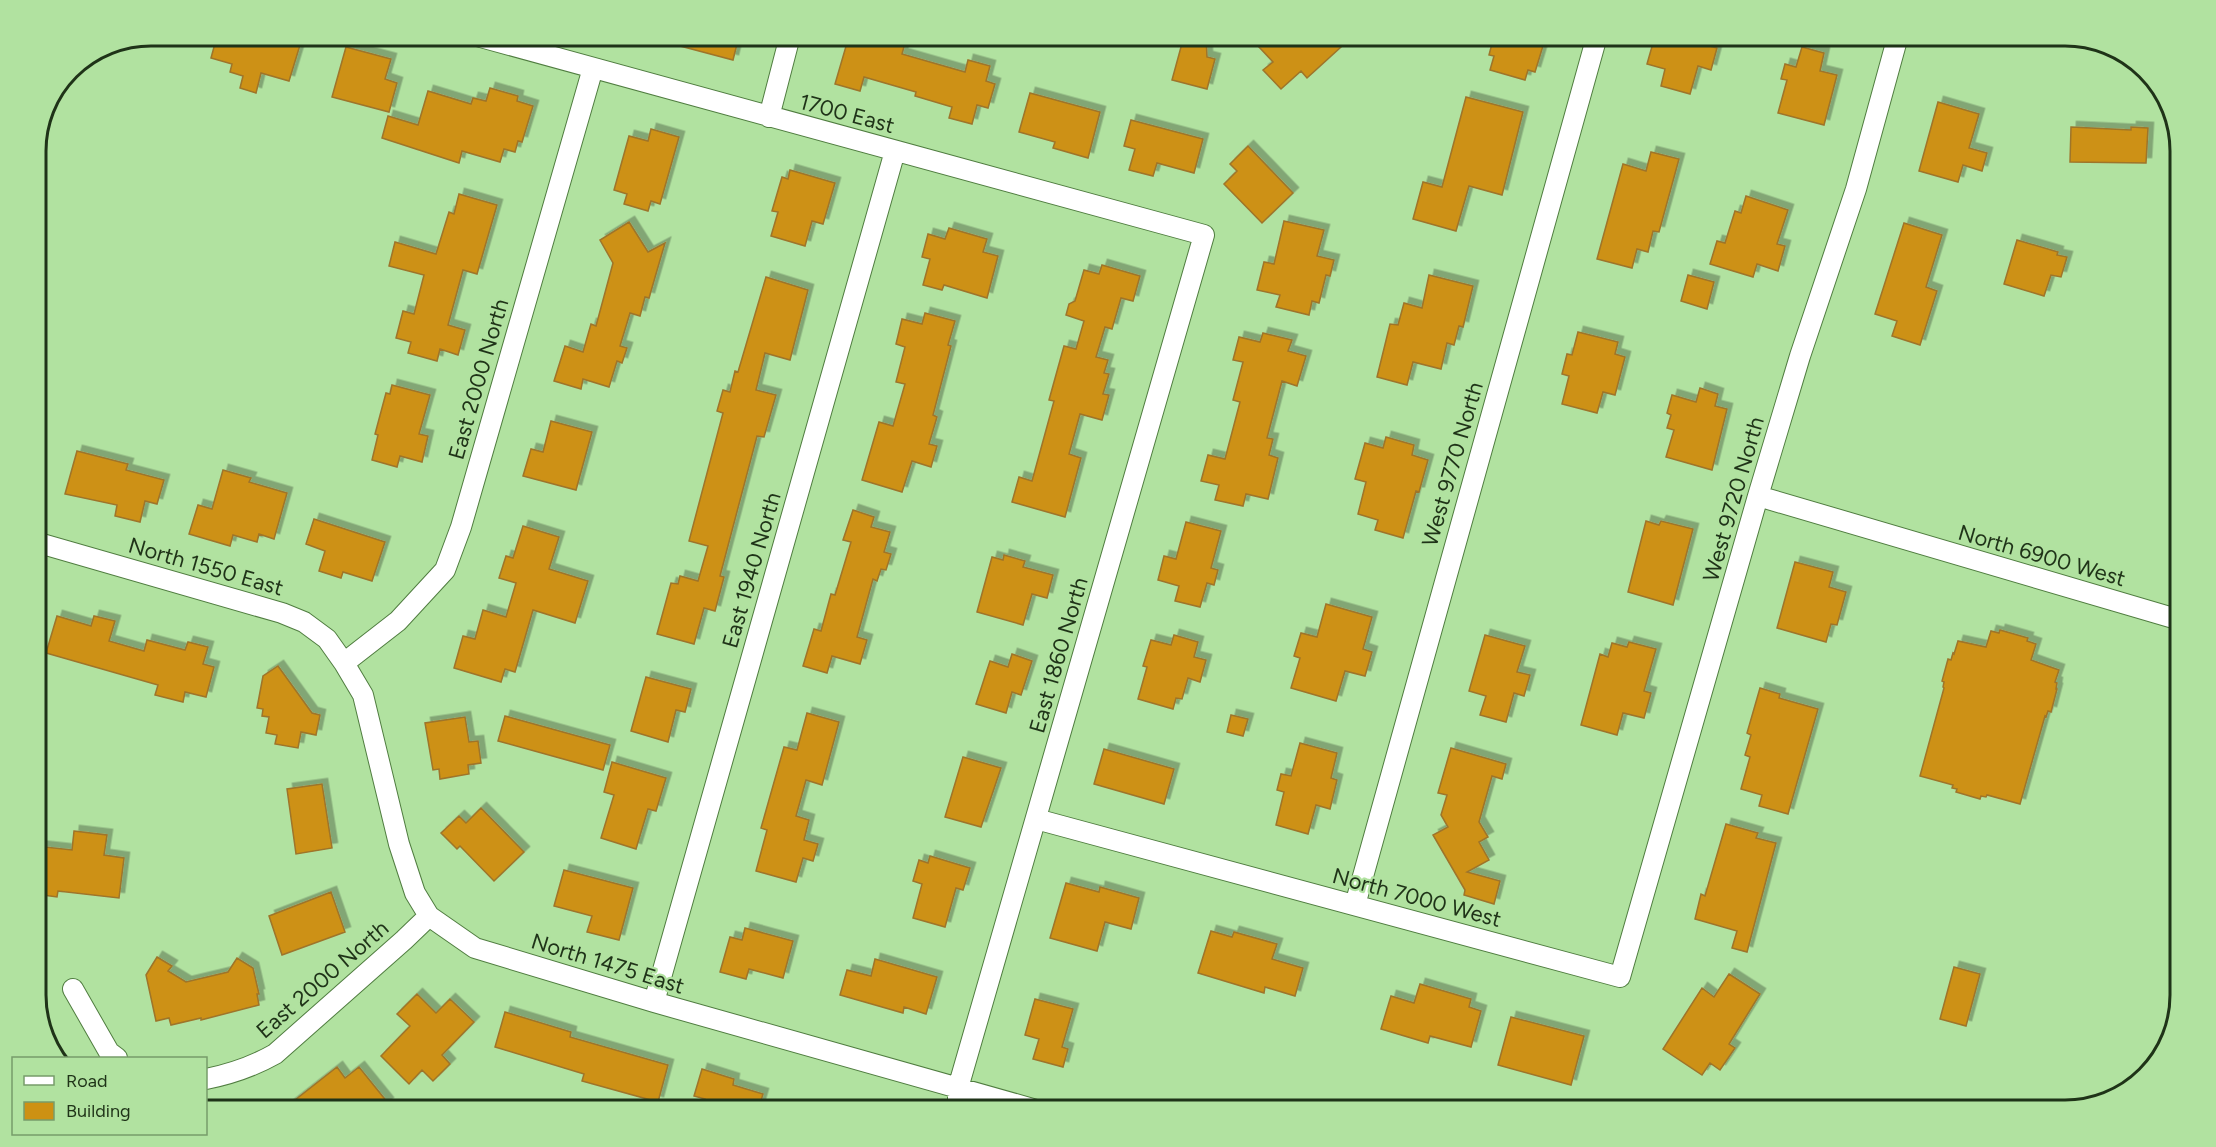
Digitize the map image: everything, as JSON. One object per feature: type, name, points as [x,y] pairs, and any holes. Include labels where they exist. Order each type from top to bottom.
[{"type":"street","name":"West 9770 North","points":[[1355,905],[1594,46]]},
{"type":"street","name":"West 9720 North","points":[[1620,977],[1758,496],[1800,356],[1856,189],[1895,46]]},
{"type":"street","name":"1700 East","points":[[516,47],[1204,235]]},
{"type":"street","points":[[769,117],[787,47]]},
{"type":"street","name":"East 2000 North","points":[[344,663],[398,621],[445,570],[461,527],[593,68]]},
{"type":"street","name":"East 1940 North","points":[[654,1002],[895,151]]},
{"type":"street","name":"East 1860 North","points":[[958,1100],[958,1088],[1204,235]]},
{"type":"street","name":"North 6900 West","points":[[1758,496],[2170,617]]},
{"type":"street","name":"North 1550 East","points":[[47,545],[282,613],[304,622],[327,639],[344,663]]},
{"type":"street","name":"North 1475 East","points":[[344,663],[363,695],[399,844],[415,893],[429,916],[475,948],[654,1002],[1001,1100]]},
{"type":"street","name":"North 7000 West","points":[[1036,819],[1620,977]]},
{"type":"street","name":"East 2000 North","points":[[207,1079],[236,1073],[275,1054],[429,916]]},
{"type":"street","points":[[73,989],[109,1052],[115,1057]]},
{"type":"building","points":[[1181,46],[1206,46],[1207,57],[1215,59],[1207,89],[1172,80]]},
{"type":"building","points":[[1491,46],[1543,46],[1535,72],[1528,70],[1525,80],[1490,70],[1494,56],[1489,55]]},
{"type":"building","points":[[1652,46],[1717,48],[1711,70],[1698,66],[1690,94],[1661,86],[1665,69],[1647,64]]},
{"type":"building","points":[[214,47],[299,47],[289,81],[261,73],[256,93],[240,88],[243,76],[230,72],[232,64],[211,58]]},
{"type":"building","points":[[346,47],[391,59],[385,79],[397,83],[389,112],[332,97]]},
{"type":"building","points":[[683,47],[736,47],[733,60]]},
{"type":"building","points":[[846,47],[904,47],[902,54],[965,72],[968,60],[990,66],[986,81],[995,84],[988,108],[977,105],[972,124],[949,118],[952,107],[915,96],[916,92],[864,77],[860,91],[835,84]]},
{"type":"building","points":[[1259,47],[1341,47],[1307,78],[1301,71],[1281,89],[1263,70],[1273,62]]},
{"type":"building","points":[[1802,47],[1824,53],[1820,71],[1837,75],[1824,125],[1778,113],[1787,80],[1781,79],[1785,64],[1796,67]]},
{"type":"building","points":[[490,88],[518,96],[517,101],[533,106],[522,142],[518,141],[515,152],[504,149],[500,162],[462,151],[459,163],[382,138],[388,116],[418,125],[428,91],[471,104],[473,98],[486,101]]},
{"type":"building","points":[[1030,93],[1100,112],[1088,158],[1053,148],[1055,142],[1019,132]]},
{"type":"building","points":[[1466,97],[1523,112],[1502,195],[1469,186],[1456,231],[1413,219],[1423,182],[1442,187]]},
{"type":"building","points":[[1938,102],[1979,114],[1969,148],[1987,153],[1982,171],[1963,165],[1958,182],[1919,171]]},
{"type":"building","points":[[1131,120],[1203,139],[1194,173],[1157,163],[1153,176],[1129,170],[1135,149],[1124,146]]},
{"type":"building","points":[[2071,127],[2131,130],[2131,127],[2148,128],[2146,163],[2070,162]]},
{"type":"building","points":[[651,129],[679,137],[660,204],[651,201],[648,211],[624,204],[627,194],[614,190],[629,136],[648,141]]},
{"type":"building","points":[[1248,146],[1293,193],[1262,223],[1224,184],[1237,171],[1230,164]]},
{"type":"building","points":[[1651,152],[1679,159],[1659,232],[1653,231],[1648,252],[1637,249],[1632,268],[1597,259],[1623,164],[1646,171]]},
{"type":"building","points":[[790,170],[835,183],[823,224],[812,221],[805,246],[771,236],[778,212],[772,211],[782,177],[788,179]]},
{"type":"building","points":[[459,194],[497,205],[477,274],[463,270],[448,325],[465,330],[458,355],[440,349],[437,361],[408,353],[411,342],[396,338],[403,311],[414,314],[424,275],[389,266],[395,242],[436,254],[449,212],[454,214]]},
{"type":"building","points":[[1746,196],[1788,210],[1777,244],[1785,246],[1778,271],[1757,264],[1753,277],[1710,264],[1717,241],[1725,243],[1735,211],[1741,213]]},
{"type":"building","points":[[1284,221],[1324,230],[1317,256],[1334,260],[1330,276],[1326,275],[1319,303],[1312,301],[1309,315],[1276,307],[1280,295],[1257,290],[1264,262],[1274,264]]},
{"type":"building","points":[[629,222],[648,252],[665,243],[649,298],[645,297],[640,316],[630,313],[620,346],[627,348],[622,363],[617,361],[609,387],[583,379],[581,389],[554,381],[565,346],[583,352],[591,324],[596,326],[613,263],[600,240]]},
{"type":"building","points":[[1904,223],[1942,235],[1926,287],[1937,291],[1920,345],[1892,336],[1897,321],[1875,314]]},
{"type":"building","points":[[949,228],[987,239],[983,252],[998,256],[987,298],[944,285],[942,290],[923,285],[930,259],[922,257],[928,234],[945,239]]},
{"type":"building","points":[[2017,240],[2058,252],[2057,255],[2067,257],[2061,277],[2051,275],[2044,296],[2004,284]]},
{"type":"building","points":[[1102,265],[1140,276],[1133,301],[1121,298],[1112,329],[1105,327],[1096,357],[1108,360],[1104,373],[1109,374],[1103,394],[1109,395],[1102,420],[1080,414],[1069,454],[1081,458],[1065,517],[1012,502],[1019,477],[1032,481],[1054,401],[1049,400],[1064,346],[1076,349],[1084,321],[1066,315],[1069,304],[1075,301],[1084,270],[1099,274]]},
{"type":"building","points":[[1429,275],[1473,286],[1463,327],[1459,326],[1454,345],[1447,343],[1441,369],[1413,362],[1407,385],[1377,377],[1390,324],[1398,325],[1404,303],[1422,308]]},
{"type":"building","points":[[1688,275],[1714,282],[1707,309],[1681,301]]},
{"type":"building","points":[[766,277],[808,290],[790,360],[765,353],[756,390],[776,395],[764,437],[757,436],[720,576],[724,577],[715,611],[704,608],[694,644],[657,634],[671,583],[678,584],[680,576],[698,581],[708,546],[689,541],[723,413],[717,411],[723,390],[730,392],[735,371],[738,372]]},
{"type":"building","points":[[925,313],[955,321],[948,345],[951,346],[933,415],[937,417],[929,444],[937,446],[931,467],[912,461],[902,492],[862,480],[879,422],[893,426],[905,384],[896,382],[905,347],[896,344],[902,319],[922,324]]},
{"type":"building","points":[[1578,332],[1618,342],[1615,354],[1625,357],[1615,395],[1603,392],[1597,413],[1562,404],[1569,376],[1562,374],[1567,354],[1572,355]]},
{"type":"building","points":[[1263,333],[1292,340],[1288,351],[1306,356],[1297,386],[1282,381],[1267,438],[1273,439],[1269,455],[1278,458],[1268,499],[1246,494],[1243,506],[1215,500],[1219,485],[1201,481],[1208,455],[1225,459],[1240,402],[1233,400],[1243,362],[1233,360],[1239,337],[1260,342]]},
{"type":"building","points":[[392,385],[430,395],[419,434],[428,436],[422,462],[400,456],[397,467],[372,460],[378,435],[375,434],[386,393],[390,394]]},
{"type":"building","points":[[1700,388],[1718,394],[1715,406],[1727,409],[1712,470],[1666,457],[1674,430],[1667,428],[1671,415],[1667,413],[1672,395],[1696,402]]},
{"type":"building","points":[[551,421],[592,432],[576,490],[523,476],[531,449],[543,452]]},
{"type":"building","points":[[1386,437],[1414,445],[1412,455],[1428,460],[1419,492],[1416,491],[1403,538],[1375,530],[1378,520],[1358,514],[1366,482],[1355,479],[1365,443],[1383,448]]},
{"type":"building","points":[[77,451],[128,464],[126,470],[164,480],[157,504],[145,501],[140,522],[115,516],[117,505],[65,494]]},
{"type":"building","points":[[223,470],[251,478],[249,482],[287,493],[274,539],[259,534],[257,542],[233,535],[230,546],[189,534],[198,505],[212,509]]},
{"type":"building","points":[[853,510],[874,517],[871,527],[890,532],[884,552],[891,554],[886,570],[881,569],[877,581],[873,579],[857,637],[867,640],[860,664],[832,656],[827,673],[803,666],[814,629],[821,631],[831,594],[835,595],[851,542],[843,540]]},
{"type":"building","points":[[314,519],[385,542],[372,581],[343,572],[341,578],[319,571],[325,551],[306,544]]},
{"type":"building","points":[[1646,521],[1659,525],[1661,521],[1693,529],[1673,605],[1628,592]]},
{"type":"building","points":[[1186,522],[1221,531],[1211,568],[1218,570],[1214,585],[1207,583],[1200,607],[1175,601],[1179,586],[1158,580],[1164,556],[1176,559]]},
{"type":"building","points":[[523,526],[559,537],[549,569],[588,581],[575,623],[533,610],[515,672],[505,669],[501,682],[454,668],[463,636],[475,639],[483,610],[506,617],[516,583],[499,578],[506,556],[513,558]]},
{"type":"building","points":[[1004,555],[1025,561],[1023,567],[1053,575],[1047,598],[1032,594],[1023,625],[977,612],[992,557],[1003,560]]},
{"type":"building","points":[[1795,562],[1833,572],[1829,587],[1846,592],[1837,625],[1831,624],[1826,642],[1777,628]]},
{"type":"building","points":[[1326,604],[1372,617],[1363,649],[1372,652],[1365,676],[1345,671],[1336,701],[1291,688],[1300,658],[1294,656],[1301,633],[1317,637]]},
{"type":"building","points":[[57,616],[91,626],[94,616],[115,621],[109,641],[144,651],[147,640],[185,650],[188,642],[208,647],[203,664],[214,667],[206,697],[185,692],[183,702],[155,695],[158,685],[47,653]]},
{"type":"building","points":[[2000,630],[2028,638],[2027,641],[2036,644],[2031,660],[2059,670],[2051,712],[2048,711],[2045,716],[2020,804],[1987,795],[1986,797],[1981,796],[1980,799],[1956,792],[1957,789],[1952,788],[1953,785],[1920,776],[1944,688],[1942,681],[1948,659],[1951,660],[1958,641],[1986,647],[1991,631],[1999,633]]},
{"type":"building","points":[[1174,635],[1198,642],[1194,657],[1206,660],[1200,682],[1188,678],[1182,699],[1176,698],[1173,709],[1138,699],[1147,667],[1143,666],[1151,640],[1171,645]]},
{"type":"building","points":[[1485,635],[1525,646],[1517,672],[1530,675],[1524,696],[1514,693],[1506,722],[1480,715],[1486,696],[1469,691]]},
{"type":"building","points":[[1629,642],[1656,649],[1644,691],[1651,693],[1644,718],[1623,713],[1617,735],[1581,725],[1600,654],[1608,657],[1612,643],[1627,647]]},
{"type":"building","points":[[1012,654],[1032,661],[1021,695],[1012,692],[1006,713],[976,704],[990,661],[1008,667]]},
{"type":"building","points":[[278,666],[312,713],[320,715],[316,735],[301,732],[298,748],[275,744],[277,735],[266,733],[269,717],[262,716],[263,709],[257,708],[263,676]]},
{"type":"building","points":[[646,677],[691,689],[685,712],[676,710],[668,742],[631,731]]},
{"type":"building","points":[[1760,688],[1780,694],[1779,698],[1818,709],[1788,814],[1759,806],[1762,795],[1741,789],[1750,757],[1745,755],[1751,735],[1747,733]]},
{"type":"building","points":[[807,713],[839,722],[822,785],[806,780],[796,816],[809,820],[804,840],[818,844],[813,861],[803,858],[796,882],[756,871],[767,830],[761,828],[784,747],[797,750]]},
{"type":"building","points":[[1231,715],[1248,719],[1243,736],[1227,732]]},
{"type":"building","points":[[505,716],[610,745],[603,770],[498,741]]},
{"type":"building","points":[[465,717],[469,742],[478,741],[481,763],[468,765],[469,774],[440,779],[439,769],[433,770],[425,723]]},
{"type":"building","points":[[1300,743],[1337,753],[1331,778],[1337,780],[1330,809],[1316,805],[1308,834],[1276,825],[1284,792],[1277,790],[1281,774],[1291,776]]},
{"type":"building","points":[[1451,748],[1506,764],[1502,779],[1492,776],[1479,822],[1488,837],[1479,842],[1489,860],[1467,872],[1500,881],[1494,904],[1464,895],[1465,890],[1433,835],[1448,827],[1441,815],[1447,795],[1438,793]]},
{"type":"building","points":[[1104,749],[1174,769],[1164,804],[1094,784]]},
{"type":"building","points":[[963,757],[1001,768],[981,827],[945,817]]},
{"type":"building","points":[[612,762],[666,778],[656,811],[648,809],[636,849],[601,838],[614,795],[604,792]]},
{"type":"building","points":[[322,784],[332,848],[296,854],[287,789]]},
{"type":"building","points":[[481,808],[524,852],[494,881],[460,846],[457,849],[441,833],[459,816],[466,823]]},
{"type":"building","points":[[1726,824],[1758,833],[1756,838],[1776,843],[1747,952],[1732,948],[1737,931],[1695,919],[1701,894],[1705,896]]},
{"type":"building","points":[[74,831],[107,835],[104,855],[124,858],[119,898],[58,891],[57,897],[47,896],[47,847],[72,850]]},
{"type":"building","points":[[930,856],[970,868],[963,890],[956,888],[945,927],[913,918],[922,884],[913,881],[919,860],[928,863]]},
{"type":"building","points":[[564,870],[633,888],[619,940],[587,932],[592,916],[554,906]]},
{"type":"building","points":[[1066,883],[1099,892],[1100,887],[1139,898],[1131,929],[1105,922],[1097,951],[1050,938]]},
{"type":"building","points":[[331,892],[345,932],[282,955],[269,916]]},
{"type":"building","points":[[745,928],[793,941],[783,978],[749,969],[746,979],[720,972],[730,937],[742,940]]},
{"type":"building","points":[[1211,931],[1232,937],[1234,932],[1277,944],[1272,959],[1303,968],[1295,996],[1265,987],[1264,993],[1198,973]]},
{"type":"building","points":[[157,957],[172,966],[168,971],[186,982],[228,972],[237,958],[253,968],[259,1005],[171,1025],[169,1018],[156,1021],[146,975]]},
{"type":"building","points":[[875,959],[937,977],[926,1014],[904,1007],[903,1013],[840,995],[847,970],[871,976]]},
{"type":"building","points":[[1954,967],[1980,974],[1966,1026],[1940,1019]]},
{"type":"building","points":[[1729,974],[1760,994],[1729,1044],[1735,1048],[1720,1070],[1710,1063],[1702,1075],[1663,1049],[1702,988],[1714,997]]},
{"type":"building","points":[[1420,984],[1471,999],[1469,1007],[1481,1011],[1471,1047],[1430,1036],[1428,1043],[1381,1029],[1391,996],[1414,1003]]},
{"type":"building","points":[[417,994],[436,1013],[450,999],[474,1022],[442,1055],[450,1064],[433,1081],[422,1070],[409,1084],[381,1056],[410,1026],[397,1014]]},
{"type":"building","points":[[1035,999],[1073,1009],[1062,1047],[1068,1049],[1063,1067],[1033,1059],[1039,1039],[1025,1035]]},
{"type":"building","points":[[505,1012],[571,1032],[570,1037],[668,1065],[659,1100],[651,1100],[582,1081],[584,1074],[495,1047]]},
{"type":"building","points":[[1511,1017],[1584,1036],[1571,1085],[1498,1065]]},
{"type":"building","points":[[337,1067],[345,1078],[359,1067],[386,1100],[295,1100]]},
{"type":"building","points":[[702,1069],[734,1079],[733,1085],[763,1094],[761,1100],[705,1100],[694,1096]]}]
